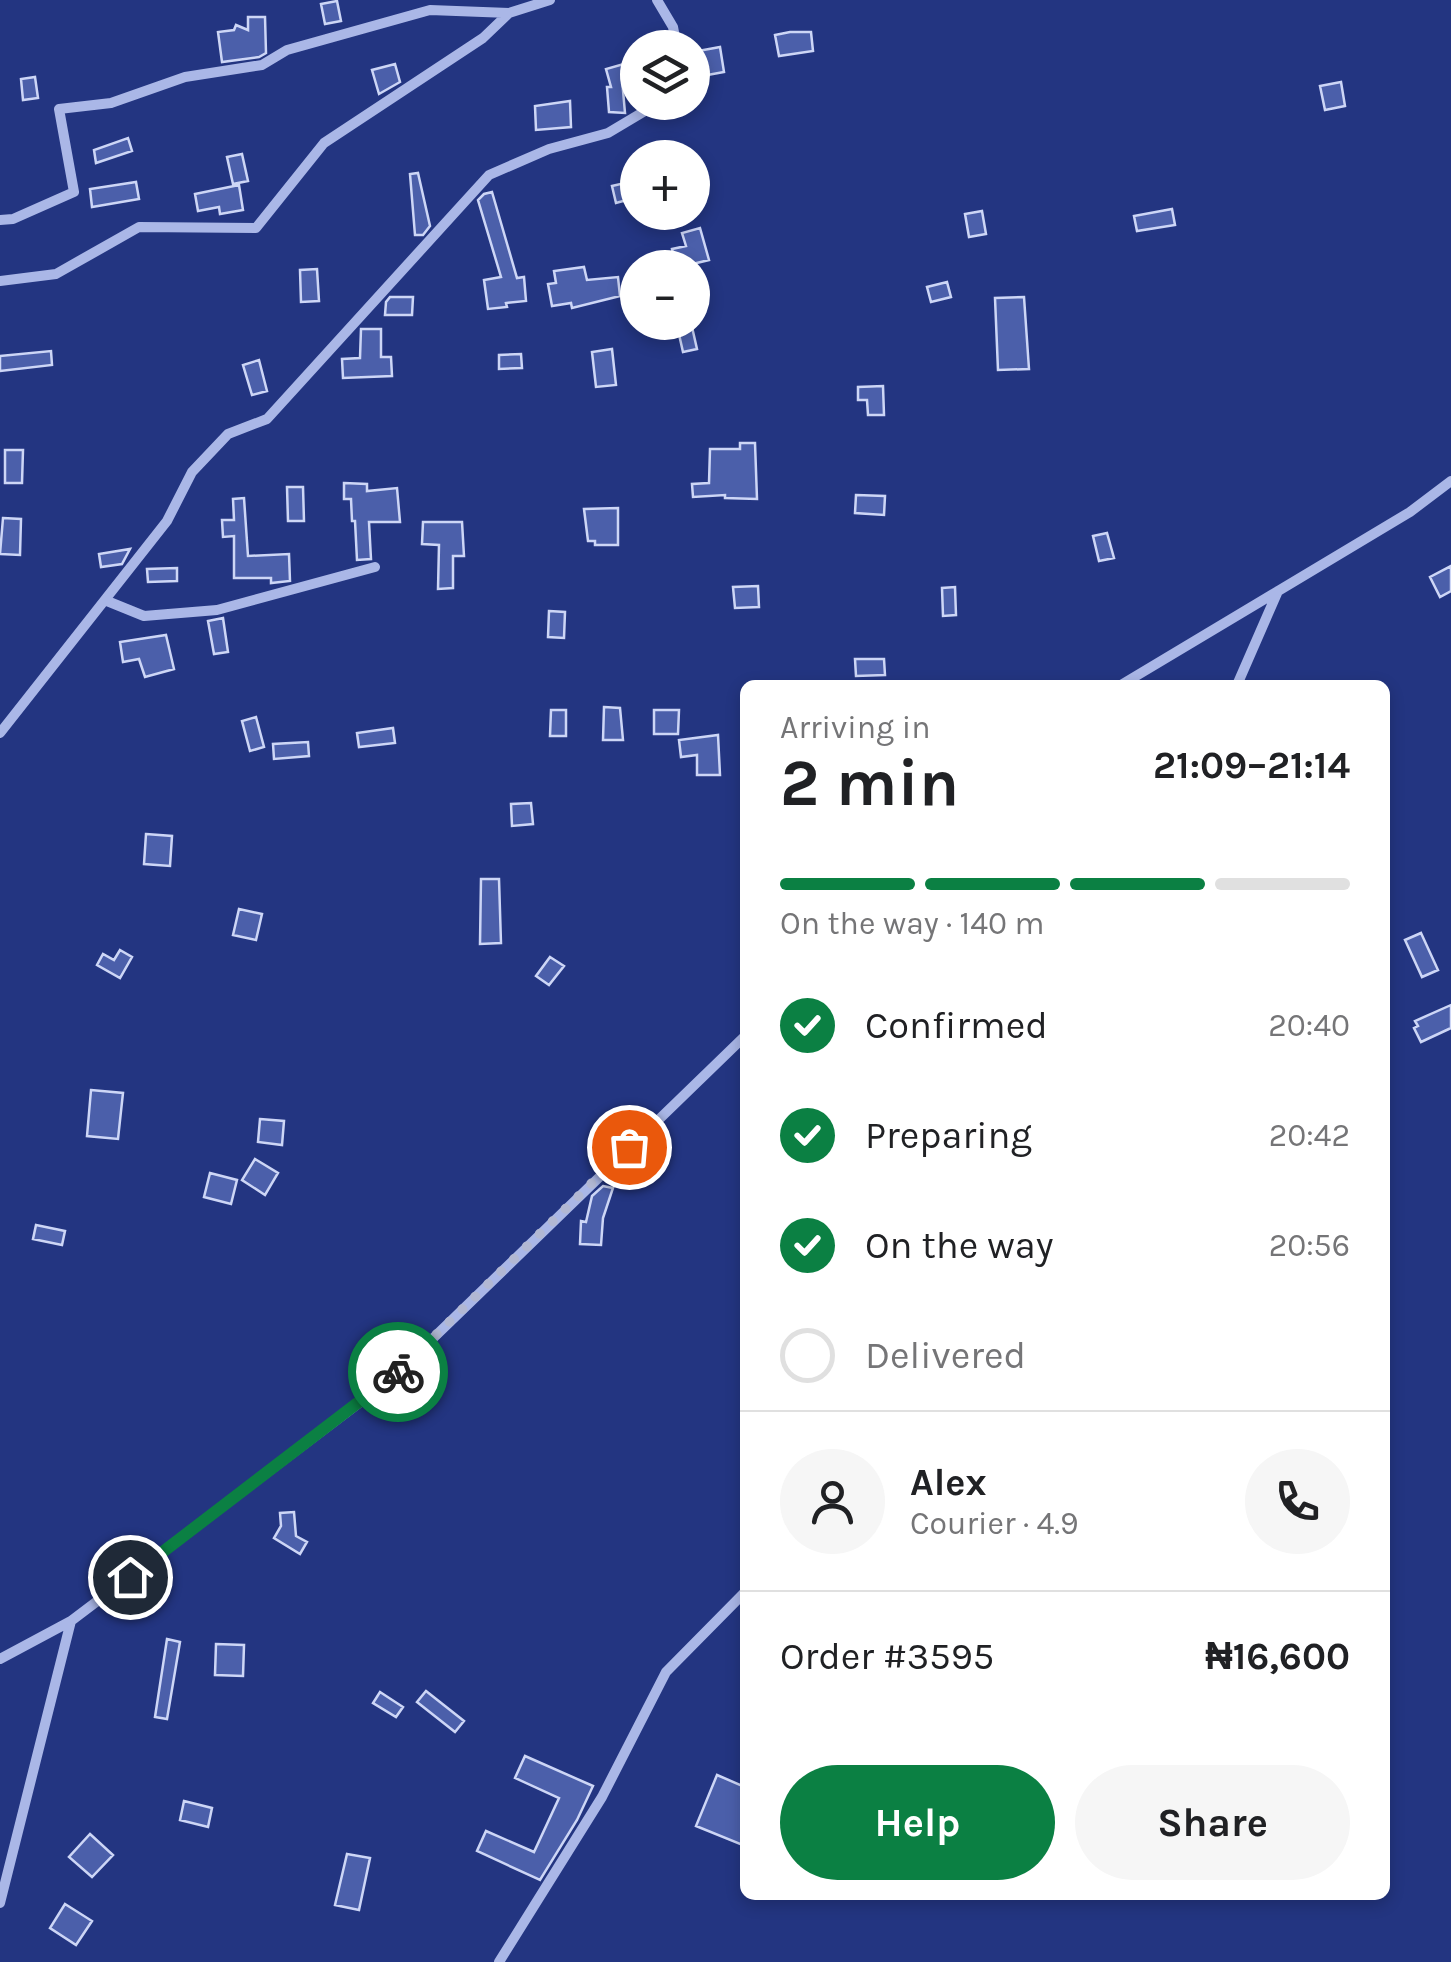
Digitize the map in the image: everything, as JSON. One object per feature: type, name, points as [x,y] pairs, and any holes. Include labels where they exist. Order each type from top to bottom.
[{"type":"street","points":[[0,220],[13,219],[74,192],[59,109],[111,103],[185,77],[262,64],[287,50],[430,10],[510,12],[550,0]]},
{"type":"street","points":[[658,0],[674,30]]},
{"type":"street","points":[[0,281],[56,274],[139,227],[256,228],[324,143],[483,38],[510,12]]},
{"type":"street","points":[[0,733],[167,521],[192,472],[228,434],[267,418],[488,175],[550,149],[608,132],[629,120]]},
{"type":"street","points":[[1129,680],[1410,512],[1451,481]]},
{"type":"street","points":[[108,600],[144,616],[216,610],[375,567]]},
{"type":"street","points":[[1239,680],[1278,591]]},
{"type":"street","points":[[0,1659],[71,1621],[392,1378],[740,1041]]},
{"type":"street","points":[[500,1962],[602,1796],[666,1672],[740,1597]]},
{"type":"street","points":[[0,1903],[71,1621]]},
{"type":"building","points":[[337,1],[341,21],[325,24],[321,4]]},
{"type":"building","points":[[248,17],[265,17],[266,53],[222,62],[218,32],[234,30],[236,25],[248,30]]},
{"type":"building","points":[[811,32],[813,51],[779,56],[775,35]]},
{"type":"building","points":[[720,47],[724,72],[710,75],[710,49]]},
{"type":"building","points":[[395,64],[400,82],[379,94],[372,70]]},
{"type":"building","points":[[620,65],[620,113],[609,112],[607,87],[611,87],[606,69]]},
{"type":"building","points":[[35,77],[38,98],[23,100],[21,79]]},
{"type":"building","points":[[1341,82],[1345,106],[1325,110],[1320,86]]},
{"type":"building","points":[[570,101],[571,127],[536,130],[535,106]]},
{"type":"building","points":[[128,138],[132,151],[96,163],[94,150]]},
{"type":"building","points":[[242,154],[248,181],[233,184],[227,157]]},
{"type":"building","points":[[418,173],[430,226],[423,235],[415,235],[410,174]]},
{"type":"building","points":[[136,182],[139,199],[92,207],[90,189]]},
{"type":"building","points":[[620,184],[620,202],[616,203],[612,186]]},
{"type":"building","points":[[239,185],[243,210],[220,214],[219,207],[198,211],[195,194]]},
{"type":"building","points":[[492,192],[517,278],[524,277],[526,301],[488,309],[484,280],[501,277],[478,200]]},
{"type":"building","points":[[1172,209],[1175,225],[1137,231],[1134,216]]},
{"type":"building","points":[[982,211],[986,234],[969,237],[965,214]]},
{"type":"building","points":[[701,230],[706,250],[672,250],[686,246],[682,233]]},
{"type":"building","points":[[584,267],[587,280],[618,277],[620,296],[572,308],[571,303],[552,306],[548,284],[556,283],[554,271]]},
{"type":"building","points":[[317,269],[319,301],[301,302],[300,270]]},
{"type":"building","points":[[947,282],[951,297],[931,302],[927,287]]},
{"type":"building","points":[[390,297],[413,297],[412,315],[385,315]]},
{"type":"building","points":[[1024,297],[1029,369],[998,370],[995,298]]},
{"type":"building","points":[[361,329],[381,329],[381,357],[391,357],[392,376],[343,378],[342,359],[360,358]]},
{"type":"building","points":[[680,340],[695,340],[697,349],[683,352]]},
{"type":"building","points":[[612,349],[616,385],[596,387],[592,352]]},
{"type":"building","points":[[51,351],[52,365],[0,371],[0,356]]},
{"type":"building","points":[[521,354],[522,368],[499,369],[499,355]]},
{"type":"building","points":[[259,360],[267,391],[252,395],[243,365]]},
{"type":"building","points":[[883,386],[884,415],[868,415],[867,400],[858,400],[858,387]]},
{"type":"building","points":[[740,443],[755,443],[757,499],[693,497],[692,484],[709,483],[710,449],[740,449]]},
{"type":"building","points":[[5,450],[23,450],[22,483],[5,483]]},
{"type":"building","points":[[344,483],[367,484],[367,491],[397,488],[400,522],[369,522],[371,559],[357,560],[355,521],[351,499],[344,499]]},
{"type":"building","points":[[287,487],[303,487],[304,521],[288,521]]},
{"type":"building","points":[[856,495],[885,496],[884,515],[855,513]]},
{"type":"building","points":[[244,498],[248,556],[289,554],[290,581],[271,583],[271,578],[234,578],[234,536],[223,537],[222,520],[234,520],[233,499]]},
{"type":"building","points":[[618,508],[618,545],[595,545],[595,541],[588,541],[584,509]]},
{"type":"building","points":[[3,518],[21,519],[20,555],[0,554]]},
{"type":"building","points":[[423,522],[462,522],[464,556],[453,556],[453,588],[438,589],[439,545],[422,544]]},
{"type":"building","points":[[1107,533],[1114,558],[1099,561],[1093,536]]},
{"type":"building","points":[[130,549],[122,564],[101,567],[99,554]]},
{"type":"building","points":[[1451,566],[1451,591],[1440,597],[1430,577]]},
{"type":"building","points":[[177,568],[177,581],[148,582],[147,569]]},
{"type":"building","points":[[758,586],[759,607],[735,608],[733,587]]},
{"type":"building","points":[[955,587],[956,615],[943,616],[942,588]]},
{"type":"building","points":[[549,611],[565,612],[564,638],[548,637]]},
{"type":"building","points":[[223,618],[228,652],[214,654],[208,621]]},
{"type":"building","points":[[166,635],[174,669],[145,677],[139,659],[123,662],[120,642]]},
{"type":"building","points":[[855,659],[884,659],[885,675],[856,676]]},
{"type":"building","points":[[604,707],[620,708],[623,740],[603,740]]},
{"type":"building","points":[[551,710],[566,710],[566,736],[550,736]]},
{"type":"building","points":[[654,710],[679,710],[678,734],[654,734]]},
{"type":"building","points":[[256,717],[264,747],[250,751],[242,721]]},
{"type":"building","points":[[393,728],[395,743],[359,747],[357,733]]},
{"type":"building","points":[[718,735],[720,775],[697,775],[697,755],[681,757],[679,740]]},
{"type":"building","points":[[308,742],[309,756],[274,759],[273,744]]},
{"type":"building","points":[[531,803],[533,824],[512,826],[511,804]]},
{"type":"building","points":[[146,834],[172,836],[170,866],[144,864]]},
{"type":"building","points":[[481,879],[499,879],[501,943],[480,944]]},
{"type":"building","points":[[239,909],[262,914],[256,940],[233,935]]},
{"type":"building","points":[[1421,933],[1438,970],[1422,977],[1405,940]]},
{"type":"building","points":[[120,950],[132,957],[120,978],[97,965],[103,954],[114,960]]},
{"type":"building","points":[[550,957],[564,966],[549,985],[536,976]]},
{"type":"building","points":[[1451,1005],[1451,1028],[1421,1042],[1415,1021]]},
{"type":"building","points":[[91,1090],[123,1093],[118,1139],[87,1136]]},
{"type":"building","points":[[260,1119],[284,1121],[282,1145],[258,1142]]},
{"type":"building","points":[[255,1159],[278,1173],[265,1195],[242,1180]]},
{"type":"building","points":[[210,1173],[237,1180],[231,1204],[204,1197]]},
{"type":"building","points":[[603,1186],[613,1188],[603,1218],[601,1245],[580,1244],[581,1221],[586,1222],[592,1196]]},
{"type":"building","points":[[36,1225],[65,1231],[62,1245],[33,1239]]},
{"type":"building","points":[[294,1512],[296,1536],[307,1542],[300,1554],[274,1538],[281,1526],[280,1513]]},
{"type":"building","points":[[105,1550],[124,1563],[107,1583],[90,1572]]},
{"type":"building","points":[[167,1639],[180,1642],[167,1719],[155,1717]]},
{"type":"building","points":[[216,1644],[244,1645],[243,1676],[215,1675]]},
{"type":"building","points":[[426,1691],[464,1721],[455,1732],[417,1702]]},
{"type":"building","points":[[380,1692],[403,1707],[396,1717],[373,1703]]},
{"type":"building","points":[[525,1756],[593,1786],[540,1880],[477,1851],[486,1831],[534,1852],[559,1798],[515,1778]]},
{"type":"building","points":[[717,1775],[740,1785],[740,1844],[696,1826]]},
{"type":"building","points":[[184,1801],[212,1808],[208,1827],[180,1820]]},
{"type":"building","points":[[90,1834],[113,1855],[92,1877],[69,1857]]},
{"type":"building","points":[[347,1854],[370,1858],[359,1910],[335,1905]]},
{"type":"building","points":[[65,1904],[92,1921],[76,1945],[50,1928]]},
{"type":"way so far","points":[[398,1372],[629,1147]]},
{"type":"route","points":[[130,1577],[398,1372]]}]
